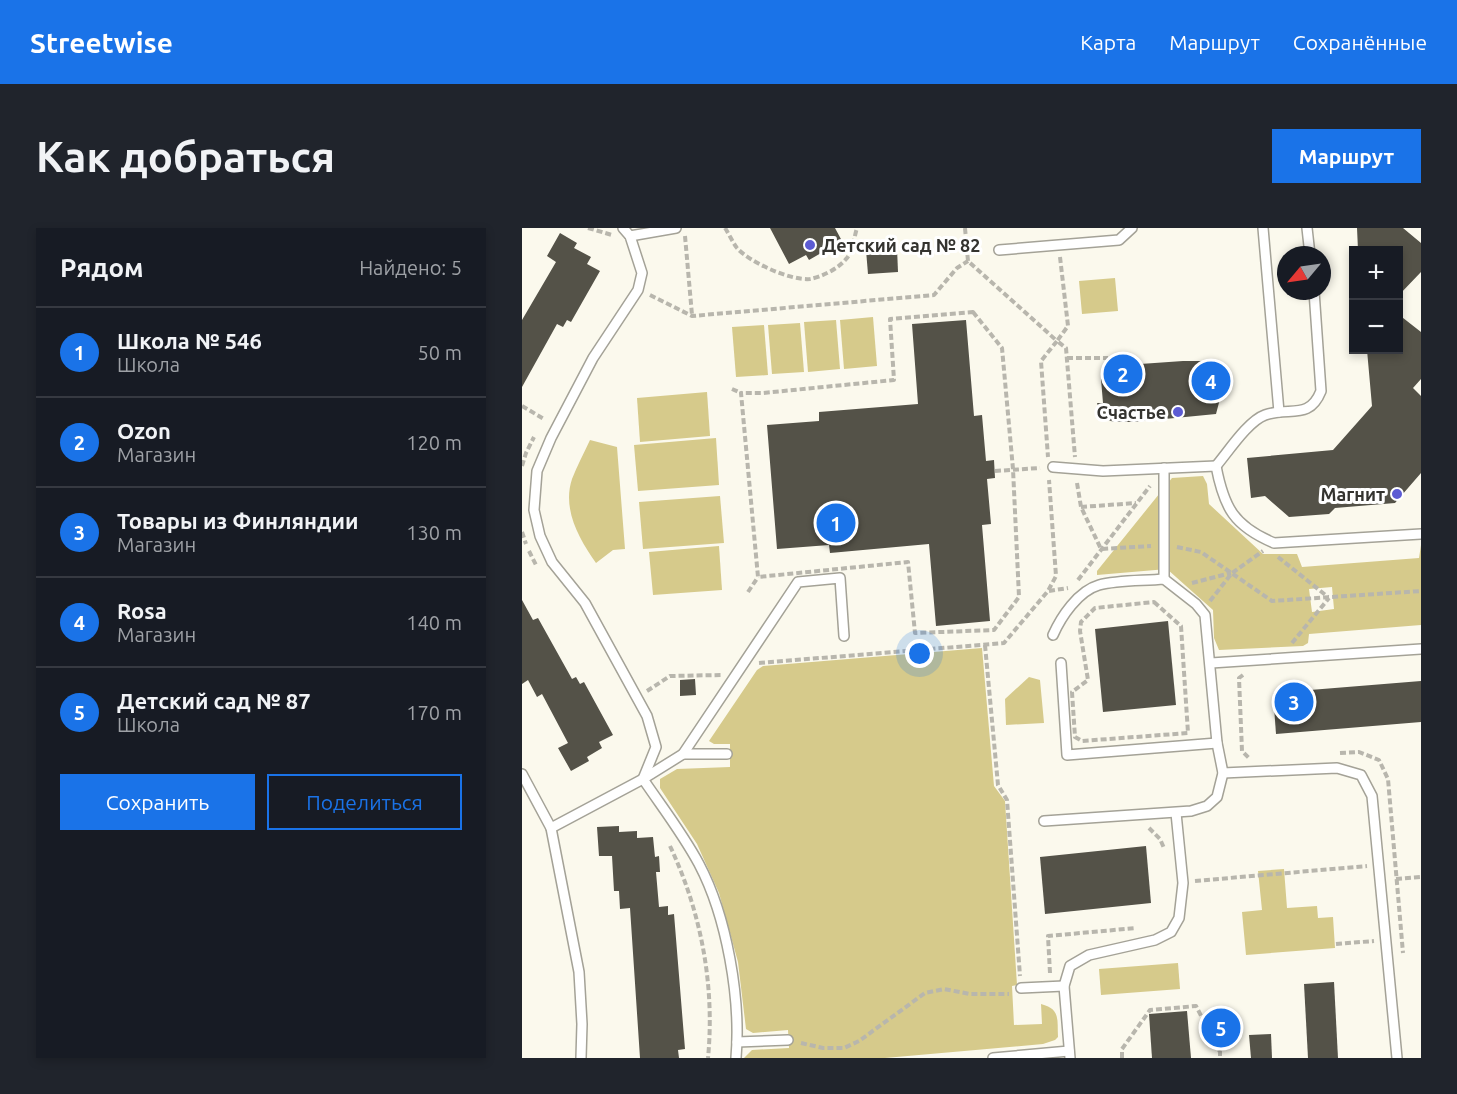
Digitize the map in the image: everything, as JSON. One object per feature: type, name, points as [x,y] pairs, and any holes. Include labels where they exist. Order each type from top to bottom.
[{"type":"lane","points":[[623,228],[630,236],[642,273],[638,290],[593,358],[551,438],[537,471],[534,510],[540,536],[552,562],[585,603],[647,716],[656,747],[643,779]]},
{"type":"lane","points":[[630,236],[676,228]]},
{"type":"lane","points":[[999,250],[1119,240],[1132,228]]},
{"type":"lane","points":[[1263,228],[1279,412]]},
{"type":"lane","points":[[1307,228],[1309,246]]},
{"type":"lane","points":[[1048,467],[1103,471],[1216,466],[1251,425],[1263,415],[1309,410],[1317,402],[1321,391],[1315,300]]},
{"type":"lane","points":[[1216,466],[1221,491],[1228,509],[1253,534],[1274,543],[1421,534]]},
{"type":"lane","points":[[1164,468],[1164,579]]},
{"type":"lane","points":[[551,828],[643,779],[683,754],[798,582],[840,578],[844,636]]},
{"type":"lane","points":[[1044,821],[1176,813],[1208,806],[1217,797],[1223,773],[1217,743],[1205,615],[1164,579],[1097,585],[1076,600],[1060,619],[1053,635]]},
{"type":"lane","points":[[1211,663],[1421,649]]},
{"type":"lane","points":[[1061,663],[1067,755],[1217,743]]},
{"type":"lane","points":[[683,754],[727,754]]},
{"type":"lane","points":[[1223,773],[1337,768],[1361,775],[1372,796],[1397,1058]]},
{"type":"lane","points":[[522,774],[551,828],[579,972],[581,1058]]},
{"type":"lane","points":[[643,779],[682,835],[700,866],[714,900],[732,969],[736,1058]]},
{"type":"lane","points":[[993,1058],[1070,1054],[1064,986],[1070,966],[1089,955],[1155,940],[1171,932],[1179,918],[1182,883],[1176,813]]},
{"type":"lane","points":[[1021,988],[1064,986]]},
{"type":"lane","points":[[737,1042],[788,1040]]},
{"type":"path","points":[[588,228],[614,236],[619,242]]},
{"type":"path","points":[[685,228],[692,316]]},
{"type":"path","points":[[725,228],[738,249],[756,262],[793,277],[809,279],[841,265],[849,257],[857,228]]},
{"type":"path","points":[[965,228],[968,261],[1066,348],[1081,507],[1101,549]]},
{"type":"path","points":[[995,471],[1048,467],[1041,362],[1068,326],[1059,245]]},
{"type":"path","points":[[638,290],[692,316],[933,295],[957,268],[968,261]]},
{"type":"path","points":[[732,389],[741,393],[763,393],[894,380],[890,319],[973,312],[1002,348],[1013,469],[1019,597],[994,630],[915,633],[908,562],[758,577]]},
{"type":"path","points":[[1067,358],[1108,358]]},
{"type":"path","points":[[741,393],[758,577],[748,592]]},
{"type":"path","points":[[522,406],[545,418],[540,428]]},
{"type":"path","points":[[522,467],[535,436]]},
{"type":"path","points":[[1048,591],[1072,587],[1164,468]]},
{"type":"path","points":[[636,697],[670,676],[723,675],[747,680],[759,663],[1004,643],[1048,591],[1056,576],[1049,478]]},
{"type":"path","points":[[1081,507],[1136,503]]},
{"type":"path","points":[[522,532],[540,572]]},
{"type":"path","points":[[1202,611],[1232,573],[1274,543]]},
{"type":"path","points":[[1274,543],[1275,555],[1329,597]]},
{"type":"path","points":[[1101,549],[1164,545],[1201,552],[1272,601],[1421,591]]},
{"type":"path","points":[[1175,588],[1232,573]]},
{"type":"path","points":[[1280,658],[1329,597]]},
{"type":"path","points":[[1154,602],[1181,626],[1188,733],[1088,742],[1075,737],[1072,692],[1088,680],[1080,631],[1081,622],[1088,613],[1099,607],[1154,602]]},
{"type":"path","points":[[788,1040],[823,1048],[844,1048],[859,1041],[925,993],[944,989],[970,994],[1010,994],[1021,988],[1007,800],[998,785],[985,645]]},
{"type":"path","points":[[1247,673],[1239,678],[1238,689],[1242,751],[1248,758]]},
{"type":"path","points":[[1379,760],[1388,779],[1404,963]]},
{"type":"path","points":[[1138,828],[1148,828],[1160,839],[1164,855]]},
{"type":"path","points":[[669,842],[693,903],[701,937],[711,1008],[708,1058]]},
{"type":"path","points":[[1182,883],[1366,866]]},
{"type":"path","points":[[1415,878],[1421,877]]},
{"type":"path","points":[[1051,987],[1048,936],[1142,928]]},
{"type":"path","points":[[1336,944],[1375,941]]},
{"type":"path","points":[[1122,1058],[1122,1049],[1150,1010],[1196,1006],[1220,1052],[1220,1058]]},
{"type":"shaded area","points":[[1115,278],[1118,311],[1082,314],[1079,281]]},
{"type":"shaded area","points":[[873,317],[877,366],[844,369],[840,320]]},
{"type":"shaded area","points":[[836,320],[840,369],[808,372],[804,322]]},
{"type":"shaded area","points":[[800,323],[804,372],[772,374],[768,325]]},
{"type":"shaded area","points":[[764,325],[768,375],[736,377],[732,327]]},
{"type":"shaded area","points":[[707,392],[710,436],[640,442],[637,398]]},
{"type":"shaded area","points":[[716,438],[719,485],[638,491],[634,445]]},
{"type":"shaded area","points":[[590,440],[617,447],[625,549],[613,550],[596,563],[578,534],[569,501],[572,479]]},
{"type":"shaded area","points":[[1203,476],[1207,484],[1209,504],[1263,554],[1297,554],[1302,567],[1419,558],[1421,545],[1421,625],[1309,634],[1308,643],[1303,646],[1219,650],[1214,638],[1213,610],[1167,569],[1097,575],[1097,571],[1172,478]],"holes":[[[1332,587],[1334,609],[1312,612],[1309,589]]]},
{"type":"shaded area","points":[[720,496],[724,543],[643,549],[639,502]]},
{"type":"shaded area","points":[[719,546],[722,590],[653,595],[649,552]]},
{"type":"shaded area","points":[[982,648],[994,786],[1005,801],[1017,985],[1012,986],[1014,1025],[1042,1024],[1041,1004],[1055,1012],[1058,1037],[1043,1044],[885,1058],[744,1058],[752,1050],[789,1048],[788,1030],[753,1033],[746,1029],[738,962],[719,893],[697,844],[660,788],[660,779],[677,769],[730,767],[730,744],[714,744],[709,741],[757,670],[763,666]]},
{"type":"shaded area","points":[[1029,677],[1040,680],[1044,723],[1006,725],[1005,699]]},
{"type":"shaded area","points":[[1284,869],[1287,908],[1317,906],[1318,918],[1333,917],[1335,948],[1246,955],[1242,912],[1262,910],[1258,871]]},
{"type":"shaded area","points":[[1178,963],[1180,989],[1101,995],[1099,969]]},
{"type":"building","points":[[770,228],[835,228],[842,241],[809,260],[806,255],[789,264]]},
{"type":"building","points":[[1357,228],[1403,228],[1421,243],[1421,272],[1403,291],[1403,246],[1358,246]]},
{"type":"building","points":[[560,233],[577,243],[574,248],[591,257],[587,264],[600,271],[571,322],[567,320],[563,327],[557,324],[522,387],[522,320],[556,262],[547,256]]},
{"type":"building","points":[[897,248],[898,272],[868,274],[866,250]]},
{"type":"building","points":[[1403,318],[1421,332],[1421,379],[1413,388],[1421,396],[1421,473],[1395,503],[1335,508],[1329,514],[1289,517],[1265,496],[1251,498],[1247,458],[1333,450],[1372,406],[1367,354],[1403,354]]},
{"type":"building","points":[[966,320],[974,416],[982,415],[986,461],[994,460],[995,478],[987,479],[991,524],[982,525],[990,621],[936,626],[929,544],[830,553],[829,545],[777,549],[767,425],[819,421],[819,412],[918,404],[912,324]]},
{"type":"building","points":[[1203,361],[1212,365],[1221,395],[1216,414],[1134,422],[1114,422],[1102,418],[1097,403],[1103,403],[1101,379],[1105,372],[1117,364]]},
{"type":"building","points":[[522,600],[533,620],[538,618],[572,679],[576,677],[580,684],[584,682],[613,735],[599,742],[602,748],[587,757],[589,761],[571,771],[558,748],[568,743],[542,694],[537,697],[528,680],[522,684]]},
{"type":"building","points":[[1168,621],[1176,705],[1103,712],[1095,629]]},
{"type":"building","points":[[695,679],[696,695],[680,696],[680,680]]},
{"type":"building","points":[[1421,681],[1421,722],[1276,734],[1273,693]]},
{"type":"building","points":[[619,826],[619,832],[637,831],[637,838],[653,837],[655,857],[659,856],[660,872],[656,872],[659,907],[668,906],[668,915],[674,914],[685,1049],[678,1050],[679,1058],[640,1058],[630,908],[620,909],[619,891],[614,891],[612,856],[599,856],[597,827]]},
{"type":"building","points":[[1146,846],[1151,903],[1045,914],[1040,857]]},
{"type":"building","points":[[1334,982],[1338,1058],[1308,1058],[1304,984]]},
{"type":"building","points":[[1187,1011],[1191,1058],[1152,1058],[1149,1014]]},
{"type":"building","points":[[1271,1034],[1272,1058],[1251,1058],[1249,1035]]},
{"type":"place","name":"Детский сад № 82","points":[[810,245]]},
{"type":"place","name":"Ozon","points":[[1123,374]]},
{"type":"place","name":"Rosa","points":[[1211,381]]},
{"type":"place","name":"Счастье","points":[[1178,412]]},
{"type":"place","name":"Магнит","points":[[1397,494]]},
{"type":"place","name":"Школа № 546","points":[[836,523]]},
{"type":"place","name":"Товары из Финляндии","points":[[1294,702]]},
{"type":"place","name":"Детский сад № 87","points":[[1221,1028]]}]
